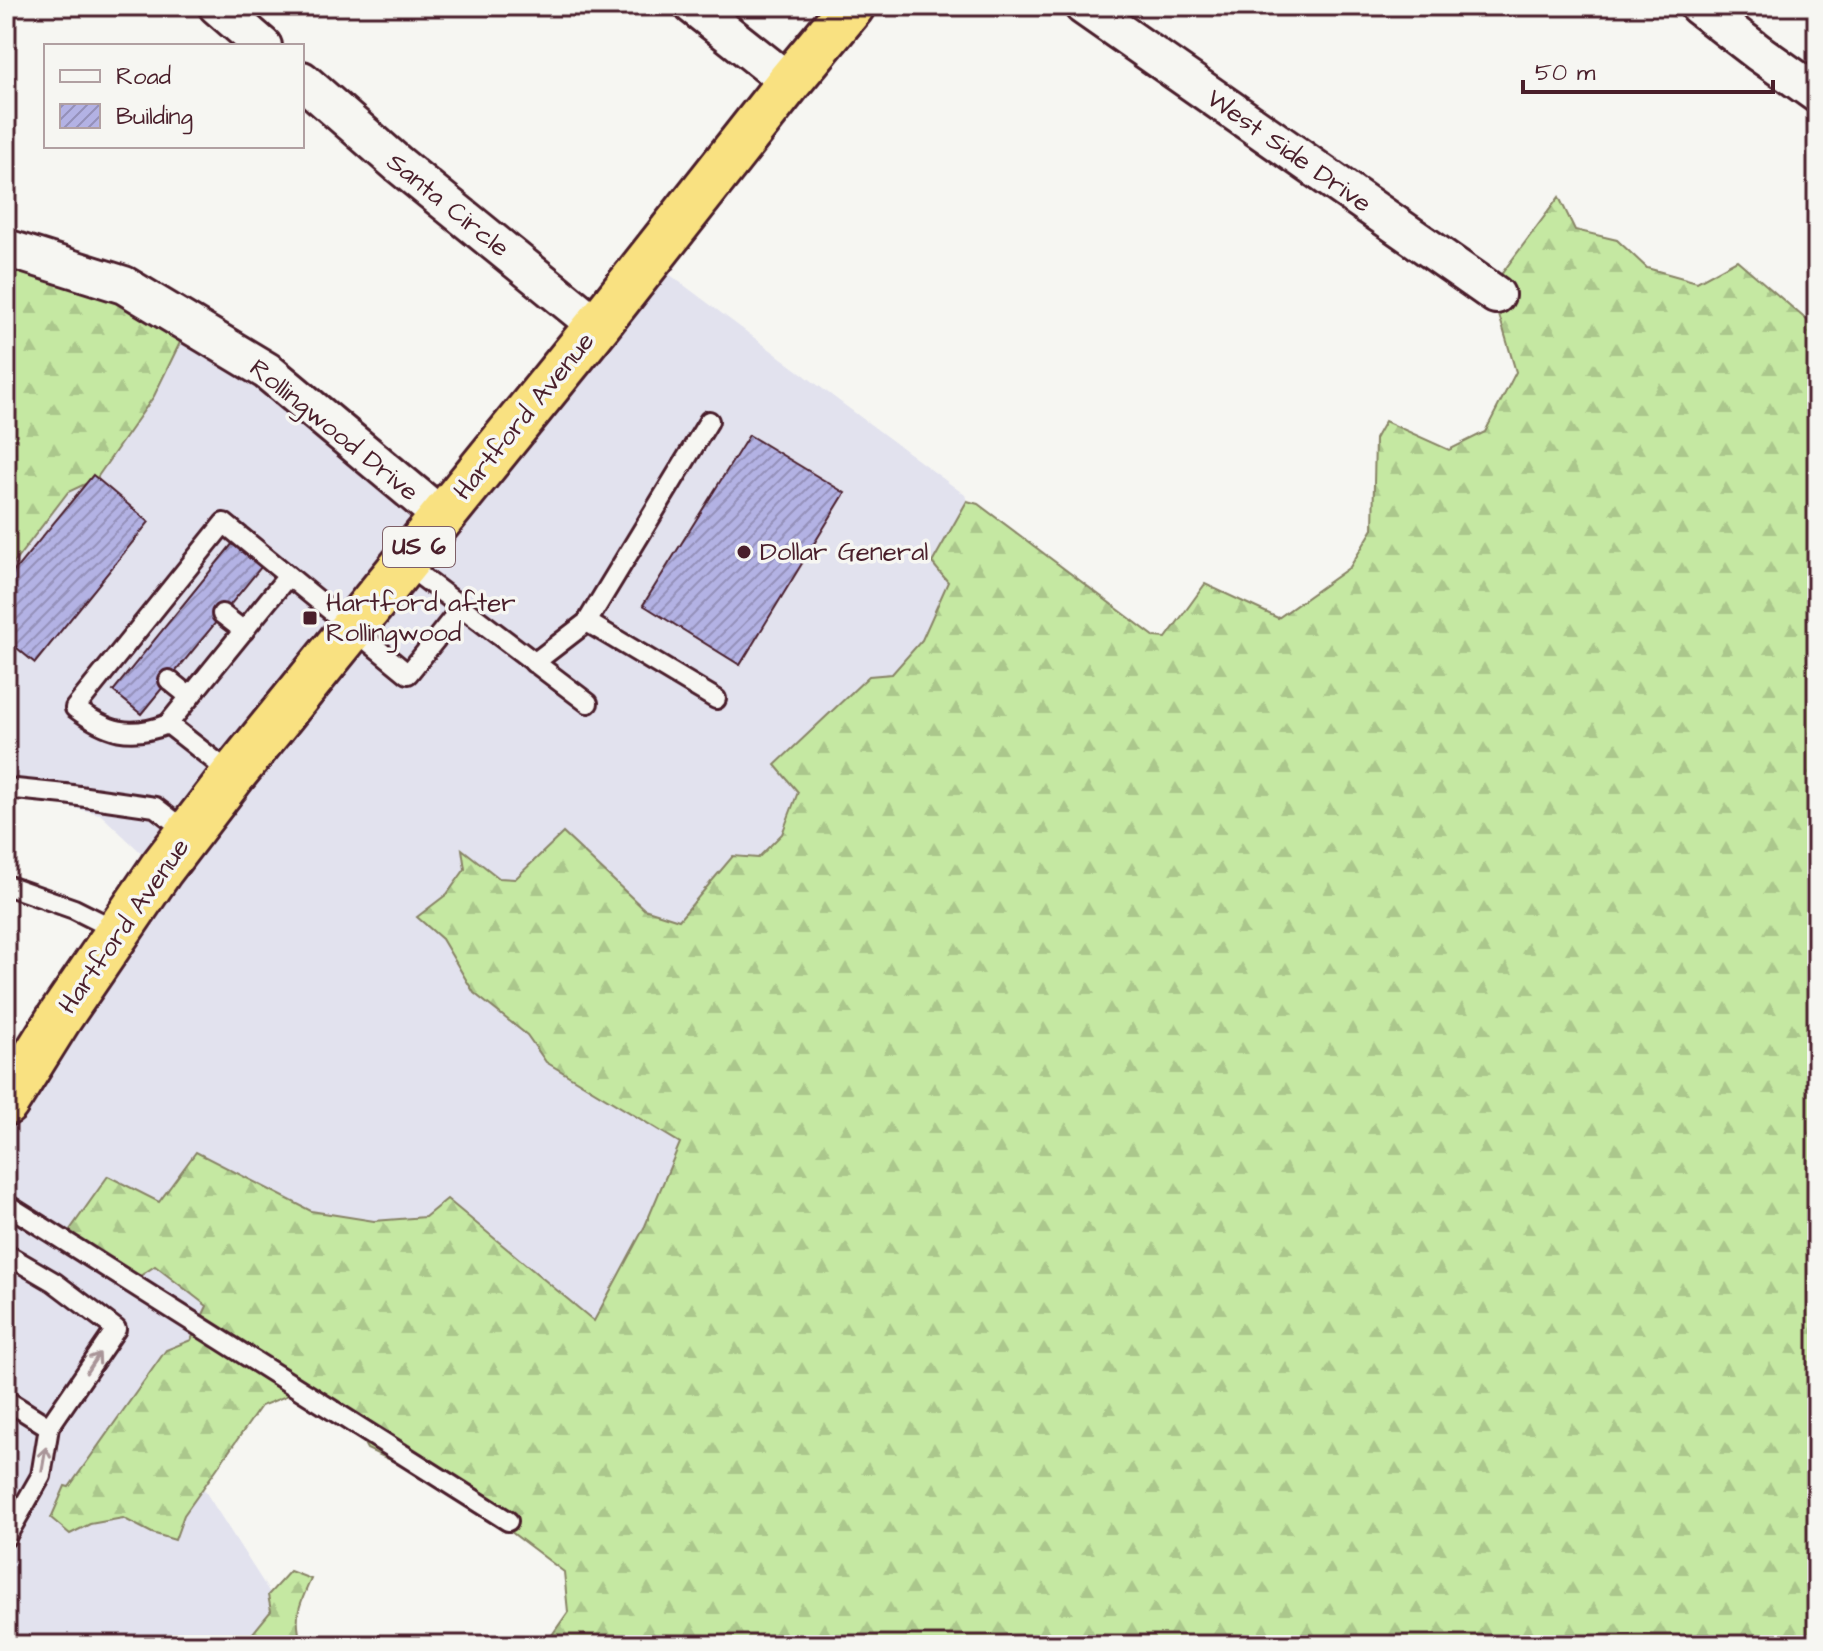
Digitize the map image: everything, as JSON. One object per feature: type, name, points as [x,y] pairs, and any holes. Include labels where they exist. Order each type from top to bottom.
[{"type":"highway","name":"Hartford Avenue","points":[[16,1080],[161,869],[233,775],[852,6]]},
{"type":"street","points":[[217,6],[261,44]]},
{"type":"street","points":[[693,6],[789,82]]},
{"type":"street","name":"West Side Drive","points":[[1083,6],[1496,295]]},
{"type":"street","points":[[1698,6],[1817,94]]},
{"type":"street","name":"Santa Circle","points":[[304,82],[398,164],[597,326]]},
{"type":"street","name":"Rollingwood Drive","points":[[6,248],[124,285],[267,371],[442,517]]},
{"type":"lane","points":[[534,663],[587,622],[709,421]]},
{"type":"lane","points":[[288,576],[168,724],[154,730],[116,731],[95,723],[75,708],[133,652],[186,586],[224,523],[408,674],[461,608]]},
{"type":"lane","points":[[405,564],[588,703]]},
{"type":"lane","points":[[222,614],[244,631]]},
{"type":"lane","points":[[587,622],[716,699]]},
{"type":"lane","points":[[169,680],[190,697]]},
{"type":"lane","points":[[168,724],[233,775]]},
{"type":"lane","points":[[6,788],[155,807],[189,833]]},
{"type":"lane","points":[[6,885],[74,909],[118,931]]},
{"type":"lane","points":[[6,1204],[508,1521]]},
{"type":"lane","points":[[6,1254],[54,1282],[116,1329],[49,1427],[41,1476],[6,1537]]},
{"type":"lane","points":[[6,1400],[49,1427]]},
{"type":"shaded area","points":[[660,269],[965,495],[967,501],[932,563],[948,582],[922,640],[892,675],[775,764],[798,792],[782,834],[758,858],[733,856],[679,921],[644,909],[563,833],[515,879],[499,878],[463,850],[465,869],[447,894],[417,917],[442,939],[474,993],[527,1035],[546,1062],[680,1143],[645,1226],[594,1321],[447,1199],[425,1217],[374,1221],[310,1211],[196,1152],[155,1266],[207,1306],[191,1340],[166,1350],[69,1487],[66,1486],[71,1534],[90,1524],[123,1518],[152,1533],[184,1515],[203,1488],[270,1593],[271,1611],[243,1645],[6,1645],[6,1128],[168,878],[100,814],[6,793],[6,574],[68,492],[96,479],[154,396],[189,324],[450,521]]},
{"type":"green space","points":[[1559,197],[1575,230],[1617,240],[1647,268],[1697,282],[1737,260],[1809,322],[1817,325],[1817,1645],[545,1645],[568,1612],[564,1572],[506,1528],[491,1500],[433,1463],[399,1464],[367,1449],[350,1417],[296,1392],[261,1406],[184,1515],[175,1540],[152,1533],[123,1518],[90,1524],[70,1534],[51,1518],[65,1486],[69,1487],[166,1350],[191,1340],[207,1306],[155,1266],[134,1280],[67,1234],[108,1176],[159,1202],[196,1152],[311,1211],[374,1221],[425,1217],[447,1199],[594,1321],[645,1226],[680,1143],[546,1062],[527,1035],[474,993],[442,939],[417,917],[447,894],[465,869],[462,849],[499,878],[515,879],[563,833],[644,909],[679,920],[733,856],[758,858],[782,834],[798,792],[775,765],[869,676],[892,674],[922,640],[948,582],[932,563],[967,501],[978,504],[1155,637],[1166,638],[1205,584],[1278,618],[1350,567],[1373,529],[1375,439],[1385,421],[1449,450],[1485,432],[1516,372],[1491,288]]},
{"type":"green space","points":[[6,247],[189,324],[154,396],[96,479],[68,492],[6,573]]},
{"type":"green space","points":[[290,1571],[311,1579],[299,1611],[298,1627],[302,1645],[243,1645],[271,1611],[268,1595]]},
{"type":"building","points":[[749,435],[845,493],[740,665],[643,605]]},
{"type":"building","points":[[93,475],[149,522],[35,663],[6,639],[6,581]]},
{"type":"building","points":[[233,543],[262,566],[141,714],[113,691]]},
{"type":"place","name":"Dollar General","points":[[744,552]]},
{"type":"place","name":"Hartford after Rollingwood","points":[[310,618]]}]
